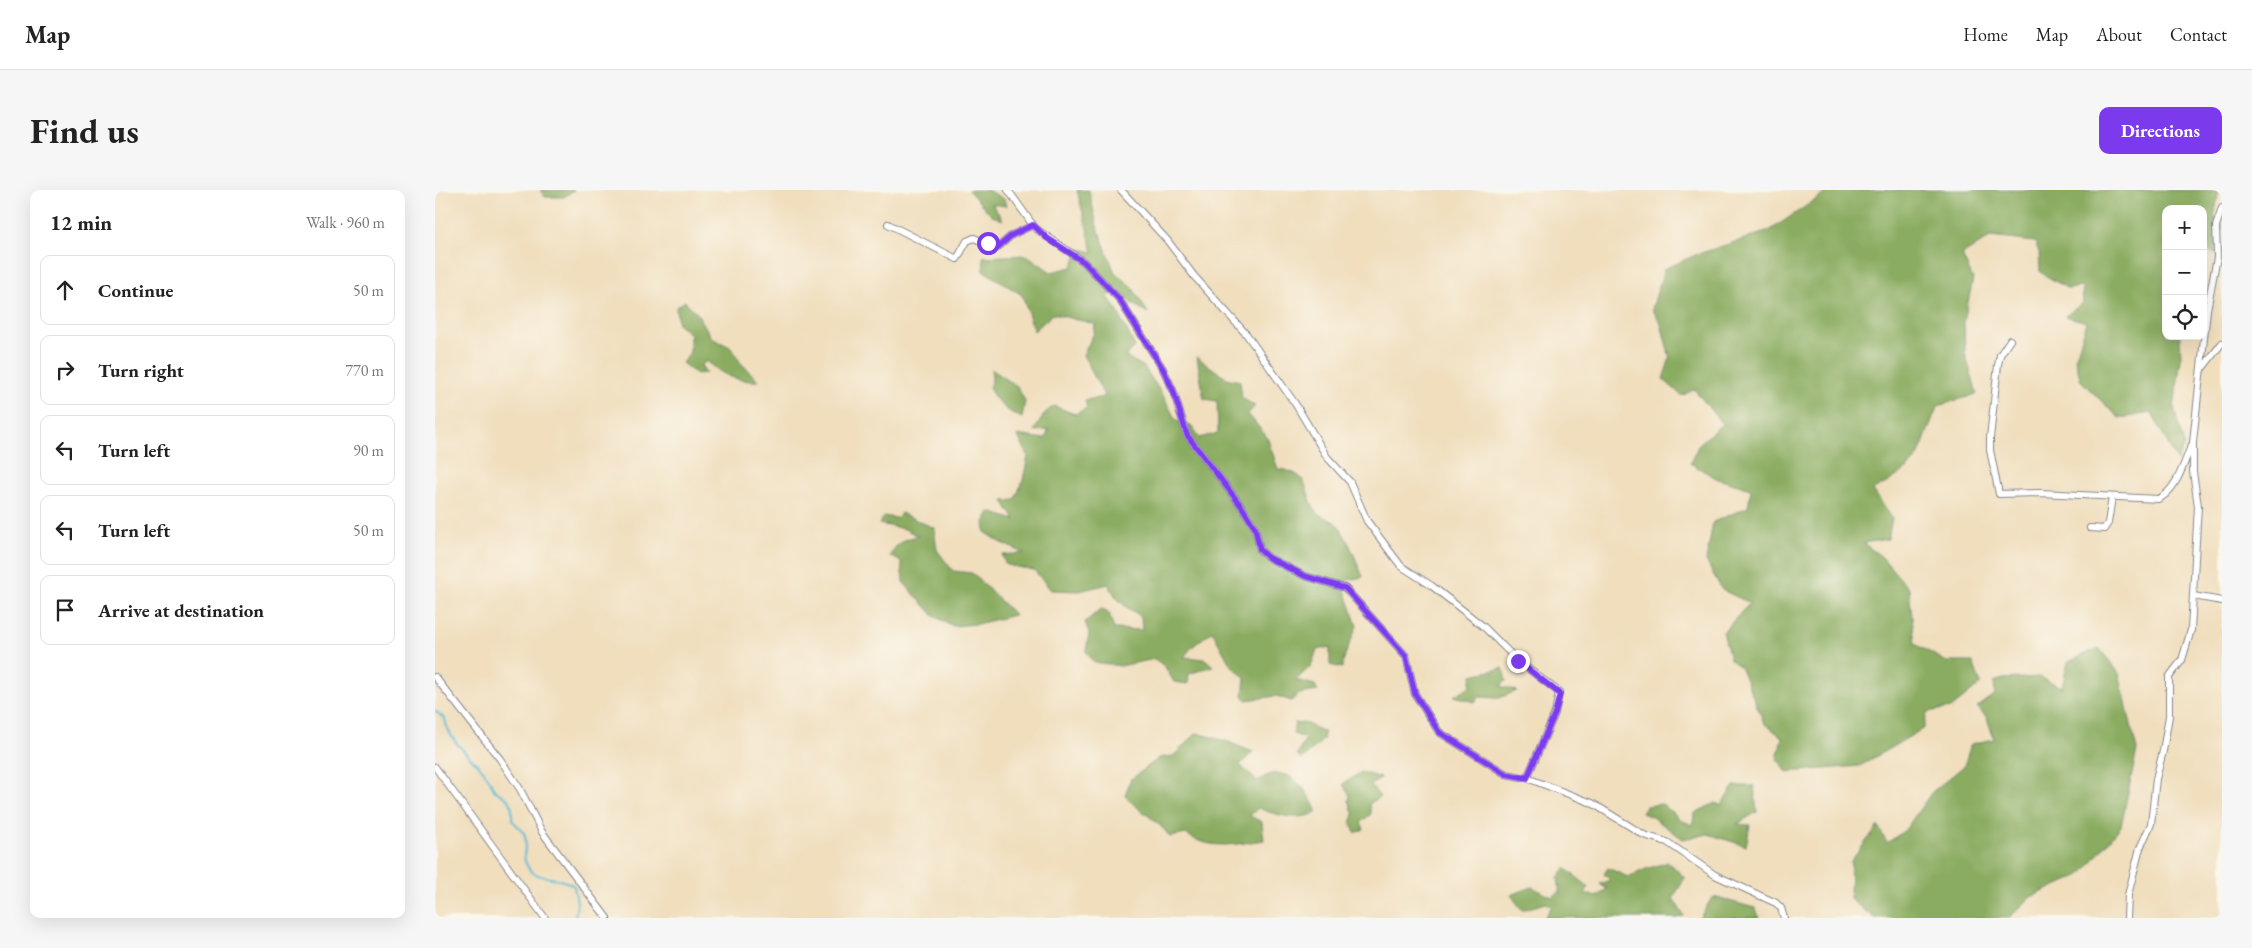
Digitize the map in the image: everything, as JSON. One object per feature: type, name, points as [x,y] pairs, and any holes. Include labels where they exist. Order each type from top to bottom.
[{"type":"street","points":[[1008,190],[1033,225],[1047,238],[1084,262],[1119,299],[1163,369],[1173,390],[1187,435],[1242,507],[1255,528],[1260,550],[1269,558],[1305,576],[1345,588],[1406,656],[1415,694],[1439,732],[1506,774],[1527,778],[1592,803],[1644,835],[1667,842],[1715,875],[1775,903],[1781,908],[1784,918]]},
{"type":"street","points":[[1121,190],[1167,240],[1194,276],[1247,336],[1297,405],[1327,457],[1350,482],[1367,521],[1401,566],[1432,586],[1484,627],[1518,661],[1559,692],[1555,713],[1527,778]]},
{"type":"street","points":[[2127,918],[2128,895],[2140,848],[2151,824],[2156,779],[2169,716],[2169,677],[2182,660],[2191,630],[2198,506],[2193,472],[2193,442],[2209,291],[2215,276],[2217,257],[2215,226],[2222,208]]},
{"type":"street","points":[[888,224],[957,259],[967,242],[974,238],[997,248],[1012,235],[1033,225]]},
{"type":"street","points":[[2010,340],[2000,355],[1998,364],[1990,438],[1990,450],[1997,493],[2158,499],[2164,497],[2178,476],[2193,442]]},
{"type":"street","points":[[2201,370],[2222,343]]},
{"type":"street","points":[[2090,528],[2104,528],[2108,523],[2112,497]]},
{"type":"street","points":[[2193,596],[2222,601]]},
{"type":"street","points":[[435,677],[500,759],[520,789],[542,832],[607,918]]},
{"type":"street","points":[[435,767],[545,918]]},
{"type":"green space","points":[[540,190],[574,190],[564,197],[545,197]]},
{"type":"green space","points":[[968,190],[987,190],[1004,199],[1006,206],[992,204],[1003,220],[992,216]]},
{"type":"green space","points":[[1077,190],[1089,190],[1097,226],[1115,273],[1132,287],[1148,313],[1131,303],[1117,287],[1108,297],[1117,310],[1135,347],[1125,356],[1144,367],[1164,397],[1175,419],[1193,427],[1199,438],[1218,433],[1217,401],[1204,399],[1197,357],[1226,378],[1240,381],[1242,398],[1255,406],[1248,414],[1267,437],[1278,469],[1289,471],[1302,479],[1312,505],[1317,512],[1337,524],[1348,542],[1363,577],[1342,581],[1357,626],[1345,655],[1342,668],[1330,665],[1330,647],[1317,650],[1311,666],[1296,680],[1315,685],[1318,691],[1299,694],[1291,701],[1277,696],[1246,700],[1243,695],[1245,678],[1230,664],[1212,631],[1192,647],[1184,657],[1205,659],[1213,666],[1189,674],[1188,684],[1174,682],[1165,667],[1155,659],[1120,666],[1093,662],[1086,651],[1089,634],[1085,622],[1101,609],[1109,613],[1114,629],[1142,630],[1141,616],[1114,595],[1109,584],[1079,591],[1051,590],[1034,570],[1006,565],[1002,555],[1024,553],[1003,544],[985,532],[984,522],[990,512],[1015,520],[1003,501],[1015,500],[1023,480],[1028,456],[1017,435],[1045,439],[1049,430],[1034,431],[1045,413],[1054,406],[1075,414],[1087,408],[1085,400],[1105,397],[1083,355],[1094,333],[1095,324],[1053,314],[1034,331],[1022,295],[984,271],[983,257],[1027,255],[1051,272],[1072,267],[1079,249],[1093,252]]},
{"type":"green space","points":[[1830,190],[2219,190],[2214,218],[2222,221],[2222,255],[2207,250],[2207,205],[2162,205],[2162,340],[2180,340],[2181,360],[2174,407],[2184,445],[2177,461],[2152,413],[2119,418],[2081,381],[2075,359],[2087,322],[2065,316],[2083,303],[2082,287],[2068,289],[2040,272],[2039,252],[2035,242],[1990,237],[1962,255],[1973,279],[1964,321],[1965,353],[1977,394],[1938,406],[1916,459],[1899,475],[1873,490],[1892,518],[1888,539],[1863,543],[1882,557],[1909,589],[1915,644],[1947,662],[1973,662],[1981,684],[1951,708],[1927,712],[1924,728],[1860,766],[1787,772],[1777,759],[1782,737],[1764,723],[1741,668],[1730,659],[1723,632],[1750,603],[1722,590],[1706,561],[1713,522],[1748,507],[1751,489],[1718,479],[1690,463],[1699,444],[1722,424],[1694,389],[1682,396],[1663,379],[1670,358],[1661,324],[1652,309],[1664,269],[1698,254],[1769,231]]},
{"type":"green space","points":[[685,301],[697,313],[712,338],[732,348],[740,362],[759,381],[731,377],[719,371],[707,361],[701,365],[706,373],[696,374],[682,363],[690,352],[690,334],[678,324],[676,307]]},
{"type":"green space","points":[[991,369],[1017,386],[1025,401],[1022,418],[1003,406],[992,393],[989,388],[992,379]]},
{"type":"green space","points":[[901,513],[934,528],[937,550],[953,571],[972,573],[1015,615],[977,624],[953,626],[934,616],[903,582],[901,562],[890,556],[895,547],[901,542],[918,536],[905,529],[879,524],[884,516],[896,518]]},
{"type":"green space","points":[[2099,648],[2119,673],[2137,750],[2121,826],[2081,875],[2031,897],[2009,918],[1874,918],[1850,899],[1851,861],[1878,826],[1887,843],[1905,830],[1932,792],[1964,766],[1971,744],[1994,739],[1987,718],[1977,707],[1995,694],[1994,682],[2003,679],[2040,677],[2062,687],[2068,662]]},
{"type":"green space","points":[[1503,668],[1506,681],[1501,686],[1517,691],[1499,698],[1479,697],[1475,702],[1454,696],[1470,686],[1472,675]]},
{"type":"green space","points":[[1303,722],[1324,732],[1323,740],[1302,759],[1297,755],[1306,738],[1293,734],[1295,723]]},
{"type":"green space","points":[[1197,733],[1226,741],[1253,752],[1240,765],[1257,781],[1272,774],[1288,776],[1305,791],[1317,812],[1303,817],[1295,817],[1280,815],[1258,808],[1250,816],[1262,822],[1264,840],[1224,845],[1205,843],[1186,834],[1170,837],[1160,825],[1125,796],[1130,780],[1159,758],[1173,756]]},
{"type":"green space","points":[[1361,772],[1381,778],[1371,785],[1380,797],[1369,804],[1371,814],[1361,822],[1364,829],[1355,833],[1351,823],[1354,815],[1349,801],[1350,796],[1343,784]]},
{"type":"green space","points":[[1734,786],[1754,786],[1757,812],[1737,824],[1750,825],[1746,846],[1708,834],[1683,839],[1652,817],[1642,813],[1646,806],[1662,804],[1680,819],[1692,825],[1695,813],[1715,803],[1721,805]]},
{"type":"green space","points":[[1668,862],[1685,878],[1673,898],[1684,916],[1677,918],[1544,918],[1552,906],[1545,903],[1522,910],[1511,895],[1532,887],[1552,897],[1560,892],[1558,878],[1565,868],[1589,887],[1585,893],[1596,897],[1607,889],[1600,884],[1610,880],[1604,874],[1608,868],[1628,877]]},
{"type":"green space","points":[[1714,897],[1755,908],[1760,918],[1698,918]]},
{"type":"waterway","points":[[435,711],[445,719],[448,730],[461,748],[484,771],[494,790],[507,798],[511,803],[512,820],[525,836],[524,857],[531,872],[574,886],[577,903],[575,918]]},
{"type":"route","points":[[988,243],[997,248],[1012,235],[1033,225],[1047,238],[1084,262],[1119,299],[1163,369],[1173,390],[1187,435],[1242,507],[1255,528],[1260,550],[1269,558],[1305,576],[1345,588],[1406,656],[1415,694],[1439,732],[1506,774],[1515,778],[1527,778],[1555,713],[1560,694],[1518,661]]}]
